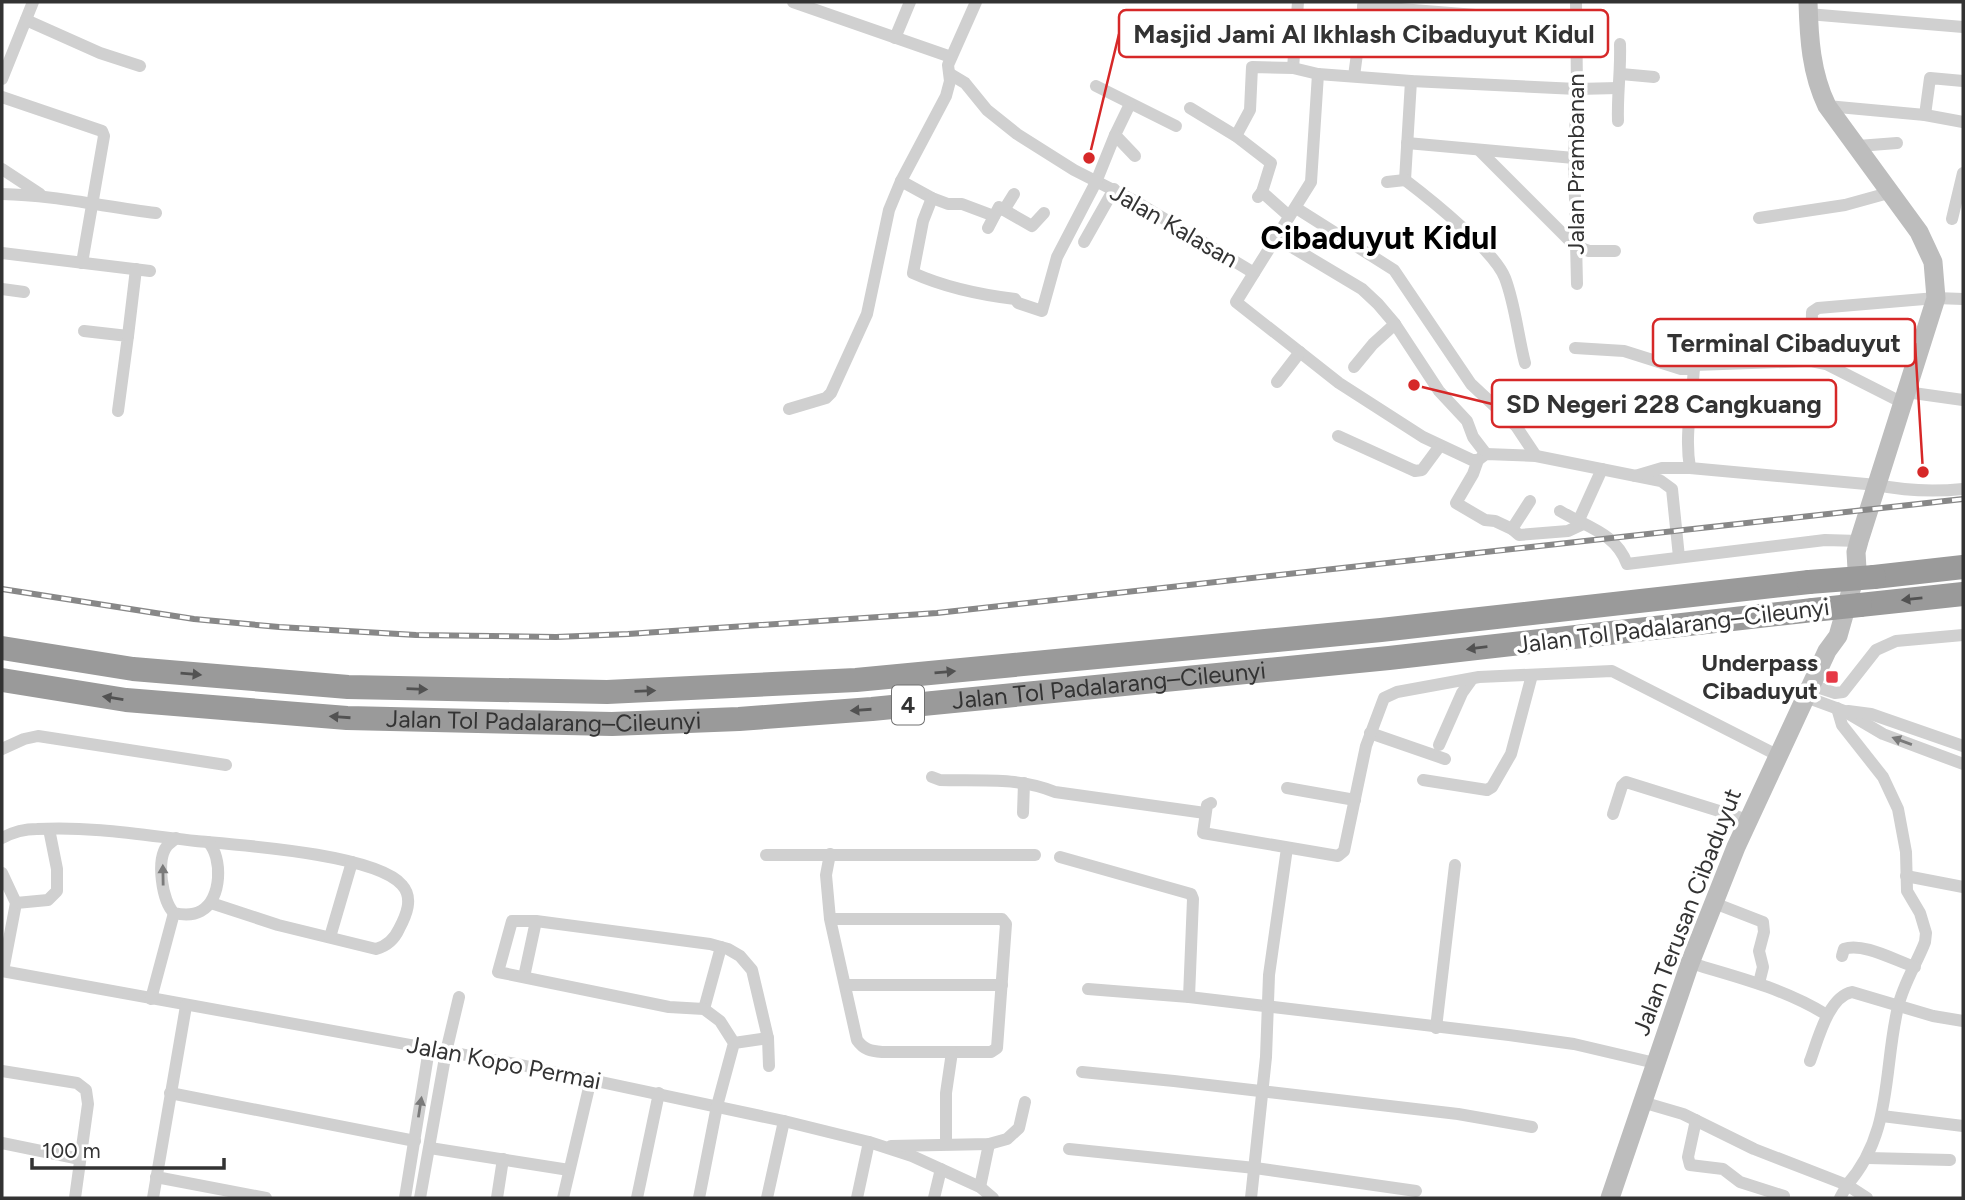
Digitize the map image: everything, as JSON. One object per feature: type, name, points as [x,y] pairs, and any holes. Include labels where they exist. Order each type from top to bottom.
[{"type":"highway","name":"Jalan Tol Padalarang–Cileunyi","points":[[2,648],[133,669],[348,687],[619,692],[856,680],[1381,630],[1963,567]]},
{"type":"highway","name":"Jalan Tol Padalarang–Cileunyi","points":[[2,680],[126,700],[347,718],[612,724],[739,719],[872,709],[1389,659],[1963,594]]},
{"type":"main road","points":[[1808,8],[1814,70],[1827,106],[1919,232],[1930,253],[1935,271],[1936,298]]},
{"type":"main road","name":"Jalan Terusan Cibaduyut","points":[[1610,1198],[1690,963],[1748,820],[1827,651],[1827,635],[1845,568],[1858,546],[1936,298]]},
{"type":"street","points":[[2,79],[33,2]]},
{"type":"street","points":[[793,2],[951,57]]},
{"type":"street","points":[[895,38],[910,2]]},
{"type":"street","points":[[789,409],[826,398],[835,385],[867,314],[889,210],[901,181],[946,96],[953,76],[948,65],[976,2]]},
{"type":"street","points":[[1293,68],[1298,2]]},
{"type":"street","name":"Jalan Prambanan","points":[[1576,2],[1577,89],[1574,158],[1577,284]]},
{"type":"street","points":[[1354,76],[1363,4],[1576,23]]},
{"type":"street","points":[[1808,8],[1963,27]]},
{"type":"street","points":[[26,20],[100,53],[140,66]]},
{"type":"street","points":[[1618,121],[1620,44]]},
{"type":"street","points":[[1236,136],[1250,110],[1252,67],[1293,68],[1318,74],[1410,80],[1577,89],[1618,88]]},
{"type":"street","name":"Jalan Kalasan","points":[[953,76],[965,83],[987,110],[1017,134],[1254,273],[1311,182],[1318,74]]},
{"type":"street","points":[[1621,74],[1654,77]]},
{"type":"street","points":[[1926,115],[1930,78],[1963,81]]},
{"type":"street","points":[[1405,180],[1410,80]]},
{"type":"street","points":[[1096,86],[1176,126]]},
{"type":"street","points":[[2,97],[102,131],[104,136],[82,263]]},
{"type":"street","points":[[932,198],[923,221],[913,273],[928,280],[995,298],[1015,299],[1018,303],[1042,311],[1058,257],[1096,182],[1130,104]]},
{"type":"street","points":[[1827,106],[1926,115],[1963,122]]},
{"type":"street","points":[[1190,108],[1236,136],[1272,164],[1260,195],[1394,270],[1471,384],[1516,426],[1536,456]]},
{"type":"street","points":[[1115,135],[1135,156]]},
{"type":"street","points":[[1407,143],[1574,158]]},
{"type":"street","points":[[1858,146],[1896,143]]},
{"type":"street","points":[[1480,151],[1575,246],[1589,251],[1615,251]]},
{"type":"street","points":[[2,169],[40,195]]},
{"type":"street","points":[[1952,219],[1963,173]]},
{"type":"street","points":[[1387,182],[1405,180],[1436,203],[1496,262],[1505,278],[1525,363]]},
{"type":"street","points":[[901,181],[932,198],[948,204],[962,205],[995,218],[1032,226],[1044,213]]},
{"type":"street","points":[[1084,242],[1114,189]]},
{"type":"street","points":[[1759,218],[1845,205],[1892,192]]},
{"type":"street","points":[[2,194],[40,195],[156,213]]},
{"type":"street","points":[[995,218],[1014,194]]},
{"type":"street","points":[[1275,237],[1362,289],[1395,324],[1439,391],[1467,421],[1482,457]]},
{"type":"street","points":[[2,253],[143,270],[128,336],[118,411]]},
{"type":"street","points":[[1254,273],[1236,302],[1336,381],[1439,446],[1482,457],[1536,456],[1661,481],[1672,489],[1679,557]]},
{"type":"street","points":[[2,289],[24,292]]},
{"type":"street","points":[[1811,361],[1814,309],[1936,298],[1963,299]]},
{"type":"street","points":[[1354,367],[1373,344],[1395,324]]},
{"type":"street","points":[[84,331],[128,336]]},
{"type":"street","points":[[1575,348],[1625,351],[1681,369],[1694,369]]},
{"type":"street","points":[[1277,382],[1300,352]]},
{"type":"street","points":[[1690,468],[1687,449],[1695,365],[1811,361],[1826,364],[1905,398],[1963,400]]},
{"type":"street","points":[[1632,399],[1690,408]]},
{"type":"street","points":[[1338,436],[1415,471],[1422,470],[1439,446]]},
{"type":"street","points":[[1482,457],[1456,503],[1485,520],[1495,521],[1512,529],[1519,535],[1569,531],[1580,523],[1602,469]]},
{"type":"street","points":[[1635,476],[1662,468],[1690,468],[1877,485],[1905,491],[1963,489]]},
{"type":"street","points":[[1512,529],[1530,501]]},
{"type":"street","points":[[1560,511],[1580,523],[1596,528],[1618,546],[1627,564],[1825,540],[1858,546]]},
{"type":"street","points":[[1809,691],[1843,692],[1875,650],[1896,641],[1963,635]]},
{"type":"street","points":[[932,777],[940,780],[1024,783],[1055,792],[1208,808],[1203,833],[1341,855],[1346,844],[1370,733],[1382,701],[1388,694],[1472,679],[1612,671],[1777,755]]},
{"type":"street","points":[[1423,780],[1487,790],[1492,786],[1511,754],[1532,675]]},
{"type":"street","points":[[1439,744],[1462,693],[1472,679]]},
{"type":"street","points":[[1809,691],[1883,734],[1963,764]]},
{"type":"street","points":[[1840,709],[1871,714],[1963,746]]},
{"type":"street","points":[[1840,709],[1842,725],[1891,792],[1903,831],[1907,891],[1920,914],[1926,933],[1925,942],[1898,1006],[1882,1116],[1868,1158],[1840,1198]]},
{"type":"street","points":[[1370,733],[1445,759]]},
{"type":"street","points":[[2,749],[37,736],[226,765]]},
{"type":"street","points":[[1613,814],[1622,786],[1626,782],[1748,820]]},
{"type":"street","points":[[1023,813],[1024,783]]},
{"type":"street","points":[[1287,788],[1355,800]]},
{"type":"street","points":[[2,838],[26,830],[97,828],[208,842],[256,845],[352,862],[388,874],[401,883],[408,894],[406,913],[396,937],[382,947],[369,948],[278,925],[212,903]]},
{"type":"street","points":[[16,903],[48,900],[57,891],[57,869],[50,829]]},
{"type":"street","points":[[176,838],[167,847],[162,865],[166,902],[174,913],[188,915],[201,911],[212,903],[218,881],[218,860],[215,849],[208,842]]},
{"type":"street","points":[[1251,1198],[1270,1008],[1269,975],[1287,848]]},
{"type":"street","points":[[830,854],[826,876],[830,919],[847,985],[857,1040],[862,1046],[883,1052],[991,1052],[997,1048],[1006,924],[1002,919],[830,919]]},
{"type":"street","points":[[766,855],[1035,855]]},
{"type":"street","points":[[1060,857],[1191,894],[1193,900],[1189,997]]},
{"type":"street","points":[[330,937],[352,862]]},
{"type":"street","points":[[1436,1028],[1455,865]]},
{"type":"street","points":[[2,873],[16,903],[3,971]]},
{"type":"street","points":[[1906,876],[1963,887]]},
{"type":"street","points":[[1714,903],[1763,922],[1765,926],[1759,951],[1763,967],[1759,983]]},
{"type":"street","points":[[151,999],[174,913]]},
{"type":"street","points":[[699,1198],[717,1106],[734,1043],[720,1021],[704,1009],[669,1007],[498,972],[512,921],[536,921],[710,944],[740,956],[752,970],[768,1038],[769,1066]]},
{"type":"street","points":[[524,977],[536,921]]},
{"type":"street","points":[[704,1009],[721,947]]},
{"type":"street","points":[[1842,956],[1844,949],[1849,947],[1867,949],[1915,967]]},
{"type":"street","points":[[1690,963],[1759,983],[1803,1000],[1828,1014]]},
{"type":"street","name":"Jalan Kopo Permai","points":[[3,971],[591,1079],[784,1121],[912,1156],[980,1187],[993,1198]]},
{"type":"street","points":[[847,985],[1002,985]]},
{"type":"street","points":[[1088,989],[1189,997],[1574,1044],[1656,1063]]},
{"type":"street","points":[[1810,1061],[1828,1014],[1844,994],[1852,992],[1963,1021]]},
{"type":"street","points":[[405,1198],[415,1141],[438,1051],[459,997]]},
{"type":"street","points":[[153,1198],[186,1006]]},
{"type":"street","points":[[734,1043],[768,1038]]},
{"type":"street","points":[[420,1198],[430,1148],[438,1051]]},
{"type":"street","points":[[946,1144],[946,1093],[952,1052]]},
{"type":"street","points":[[2,1071],[77,1083],[88,1093],[75,1198]]},
{"type":"street","points":[[1082,1072],[1458,1114],[1532,1126]]},
{"type":"street","points":[[564,1198],[591,1079]]},
{"type":"street","points":[[170,1093],[415,1141]]},
{"type":"street","points":[[637,1198],[659,1093]]},
{"type":"street","points":[[856,1198],[876,1144],[989,1144],[1014,1135],[1024,1116],[1025,1102]]},
{"type":"street","points":[[1642,1102],[1696,1120],[1754,1149],[1847,1185],[1867,1198]]},
{"type":"street","points":[[1882,1116],[1963,1126]]},
{"type":"street","points":[[1696,1120],[1688,1157],[1690,1165],[1723,1170],[1753,1192],[1784,1196]]},
{"type":"street","points":[[767,1198],[784,1121]]},
{"type":"street","points":[[2,1143],[80,1159]]},
{"type":"street","points":[[980,1187],[989,1144]]},
{"type":"street","points":[[430,1148],[569,1170]]},
{"type":"street","points":[[1069,1149],[1255,1167],[1416,1191]]},
{"type":"street","points":[[1868,1158],[1950,1160]]},
{"type":"street","points":[[497,1198],[503,1159]]},
{"type":"street","points":[[934,1198],[941,1169]]},
{"type":"street","points":[[156,1177],[235,1195],[266,1198]]},
{"type":"railway","points":[[2,589],[194,619],[279,627],[416,635],[556,637],[628,634],[937,613],[1963,499]]},
{"type":"place","name":"Masjid Jami Al Ikhlash Cibaduyut Kidul","points":[[1089,158]]},
{"type":"place","name":"SD Negeri 228 Cangkuang","points":[[1414,385]]},
{"type":"place","name":"Terminal Cibaduyut","points":[[1923,472]]},
{"type":"place","name":"Underpass Cibaduyut","points":[[1832,677]]},
{"type":"district","name":"Cibaduyut Kidul","points":[[1379,238]]}]
